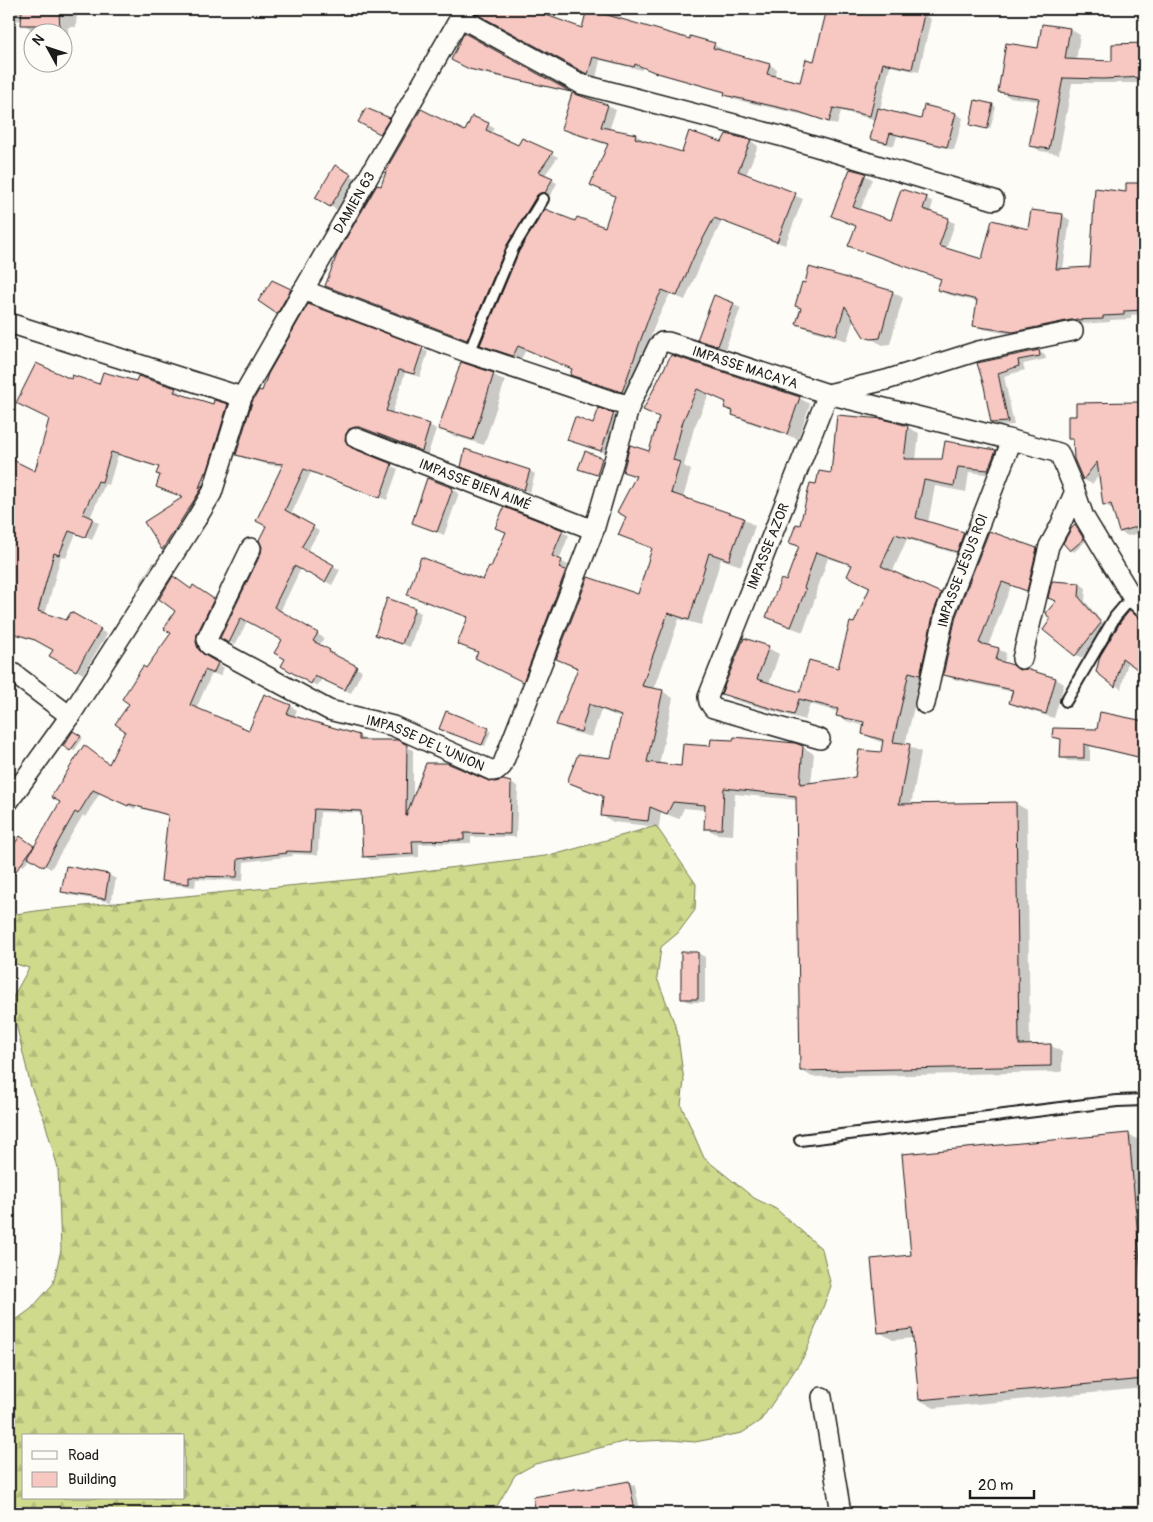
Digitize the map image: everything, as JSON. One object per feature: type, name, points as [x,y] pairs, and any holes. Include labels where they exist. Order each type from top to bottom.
[{"type":"street","points":[[463,13],[580,84],[771,133],[994,200]]},
{"type":"street","name":"DAMIEN 63","points":[[9,801],[70,716],[212,493],[242,398],[463,13]]},
{"type":"street","points":[[303,290],[469,352],[612,401],[630,405]]},
{"type":"street","points":[[9,323],[242,398]]},
{"type":"street","points":[[828,394],[886,380],[978,351],[1073,331]]},
{"type":"street","name":"IMPASSE MACAYA","points":[[630,405],[658,346],[662,342],[668,342],[828,394],[1059,453],[1084,517],[1138,603]]},
{"type":"street","name":"IMPASSE AZOR","points":[[820,739],[713,708],[708,702],[708,697],[828,394]]},
{"type":"street","name":"IMPASSE DE L'UNION","points":[[251,548],[208,640],[209,645],[330,710],[393,726],[493,771],[498,770],[502,766],[594,530],[630,405]]},
{"type":"street","name":"IMPASSE BIEN AIMÉ","points":[[356,438],[594,530]]},
{"type":"street","name":"IMPASSE JÉSUS ROI","points":[[925,704],[945,613],[1012,440]]},
{"type":"street","points":[[1022,659],[1048,546],[1060,526],[1075,491]]},
{"type":"street","points":[[9,670],[70,716]]},
{"type":"street","points":[[822,1398],[841,1513]]},
{"type":"lane","points":[[469,352],[513,248],[543,199]]},
{"type":"lane","points":[[1066,701],[1114,617],[1138,603]]},
{"type":"lane","points":[[800,1140],[1117,1101],[1144,1100]]},
{"type":"green space","points":[[656,826],[696,884],[695,910],[678,933],[661,947],[657,978],[677,1030],[684,1081],[681,1105],[704,1158],[754,1198],[776,1209],[822,1249],[831,1286],[805,1355],[761,1420],[742,1433],[695,1442],[670,1440],[623,1442],[535,1464],[515,1475],[493,1513],[9,1513],[9,1325],[31,1309],[53,1284],[61,1250],[58,1168],[44,1119],[31,1087],[13,1011],[13,997],[29,968],[9,964],[9,915],[359,879],[553,855]]},
{"type":"building","points":[[22,9],[59,9],[60,22],[22,22],[21,25]]},
{"type":"building","points":[[476,9],[540,9],[538,12],[582,28],[587,9],[605,9],[604,14],[690,39],[690,36],[715,43],[713,48],[770,64],[767,74],[800,82],[806,59],[814,61],[827,9],[902,9],[924,14],[912,69],[883,63],[870,116],[833,108],[829,122],[799,112],[724,95],[725,92],[654,72],[635,64],[634,67],[593,57],[588,74],[475,13]]},
{"type":"building","points":[[1042,24],[1070,28],[1065,59],[1112,61],[1112,44],[1144,43],[1144,77],[1063,78],[1049,149],[1029,146],[1039,98],[998,92],[1006,43],[1038,48]]},
{"type":"building","points":[[464,33],[571,92],[469,69],[451,60]]},
{"type":"building","points":[[572,93],[608,105],[601,127],[636,134],[635,138],[682,152],[689,131],[722,142],[726,134],[751,140],[738,171],[796,193],[777,242],[714,218],[694,256],[677,296],[662,290],[650,314],[622,392],[570,375],[572,369],[518,346],[513,356],[480,345],[519,251],[545,209],[575,221],[577,217],[605,227],[615,196],[590,185],[608,144],[561,129]]},
{"type":"building","points":[[975,100],[993,104],[987,129],[970,125]]},
{"type":"building","points":[[924,105],[956,113],[947,147],[890,133],[887,143],[870,139],[878,108],[921,119]]},
{"type":"building","points":[[366,108],[390,118],[380,134],[358,122]]},
{"type":"building","points":[[421,109],[465,131],[472,116],[489,123],[486,130],[518,145],[522,138],[553,152],[539,172],[553,178],[545,193],[537,195],[507,245],[467,340],[325,286],[338,252],[377,185],[381,186],[388,166]]},
{"type":"building","points":[[335,165],[351,174],[330,207],[315,198]]},
{"type":"building","points":[[850,169],[866,173],[853,207],[891,220],[901,189],[927,197],[923,209],[949,218],[939,246],[982,259],[992,220],[1028,229],[1031,210],[1063,214],[1056,269],[1090,267],[1095,188],[1126,192],[1126,183],[1144,183],[1144,310],[1124,311],[1124,315],[1103,316],[1103,319],[1071,320],[1013,332],[973,326],[977,300],[937,290],[941,279],[848,246],[856,226],[831,216]]},
{"type":"building","points":[[809,267],[893,291],[880,338],[871,339],[864,337],[845,306],[836,335],[796,324],[801,308],[795,306],[802,282],[805,283]]},
{"type":"building","points":[[272,280],[291,289],[277,314],[258,301]]},
{"type":"building","points":[[714,295],[734,303],[718,346],[697,340]]},
{"type":"building","points":[[308,304],[423,347],[414,374],[399,370],[386,411],[430,424],[422,451],[360,427],[349,429],[345,440],[348,445],[392,464],[380,498],[304,469],[285,510],[314,526],[302,546],[303,548],[334,565],[325,582],[294,566],[274,607],[318,633],[313,641],[330,650],[329,652],[357,666],[345,690],[315,676],[311,684],[281,666],[285,659],[274,653],[282,640],[241,618],[229,643],[220,638],[261,553],[262,547],[259,540],[266,526],[256,521],[283,464],[263,462],[236,455],[252,402],[259,390],[262,391],[268,374]]},
{"type":"building","points":[[1039,350],[1040,356],[1018,360],[1019,366],[998,373],[1008,422],[991,423],[984,386],[977,363]]},
{"type":"building","points":[[671,355],[800,397],[787,434],[732,415],[733,411],[724,408],[726,402],[697,389],[683,421],[673,460],[680,462],[671,493],[744,518],[729,560],[709,553],[689,620],[668,613],[642,686],[663,690],[647,762],[681,766],[683,744],[710,746],[711,739],[733,740],[734,737],[795,743],[803,746],[800,784],[855,777],[859,750],[881,752],[883,740],[862,734],[864,722],[836,716],[838,709],[799,699],[794,715],[721,694],[744,638],[769,646],[757,679],[800,692],[809,660],[838,668],[850,622],[854,623],[870,587],[847,576],[852,565],[816,552],[804,588],[806,589],[791,627],[766,617],[781,579],[786,581],[799,546],[789,543],[796,524],[800,525],[810,483],[816,484],[819,471],[831,473],[837,415],[883,419],[908,426],[904,459],[942,459],[945,441],[996,450],[988,470],[958,467],[954,486],[924,480],[916,518],[964,532],[957,552],[895,534],[881,566],[941,593],[934,611],[920,675],[909,672],[893,742],[910,744],[899,804],[1016,802],[1019,1045],[1051,1044],[1051,1066],[800,1071],[796,796],[724,788],[722,829],[704,829],[705,805],[673,802],[667,814],[650,807],[648,821],[601,816],[603,796],[567,782],[578,754],[611,758],[621,716],[589,704],[581,732],[556,725],[578,668],[556,659],[588,577],[638,594],[652,548],[618,535],[626,517],[617,512],[636,476],[623,472],[630,445],[649,451],[659,417],[643,410]]},
{"type":"building","points":[[461,362],[494,373],[473,440],[438,429]]},
{"type":"building","points":[[36,363],[71,379],[72,375],[99,384],[103,372],[136,381],[138,376],[176,388],[174,392],[213,404],[214,400],[228,404],[207,473],[205,472],[199,488],[203,485],[202,488],[162,550],[144,522],[183,497],[156,487],[160,475],[156,474],[159,467],[111,452],[102,482],[98,481],[83,514],[93,518],[85,537],[69,531],[59,555],[54,553],[38,611],[66,620],[71,612],[101,629],[76,671],[49,656],[53,650],[35,640],[9,632],[9,458],[35,471],[49,419],[16,403]]},
{"type":"building","points":[[1139,402],[1142,457],[1144,457],[1144,525],[1119,532],[1111,504],[1103,505],[1097,462],[1083,480],[1074,459],[1073,439],[1068,439],[1068,416],[1076,416],[1076,403]]},
{"type":"building","points":[[599,408],[614,413],[601,451],[567,440],[575,417],[593,424]]},
{"type":"building","points":[[465,449],[530,470],[524,490],[461,467]]},
{"type":"building","points":[[585,451],[602,458],[597,475],[578,469]]},
{"type":"building","points":[[427,478],[453,488],[437,532],[412,523]]},
{"type":"building","points":[[504,507],[563,530],[552,556],[562,560],[559,568],[566,570],[523,682],[475,658],[478,652],[457,644],[468,617],[407,595],[421,557],[483,580],[489,566],[491,567],[506,532],[495,528]]},
{"type":"building","points":[[1075,525],[1084,539],[1070,551],[1063,543]]},
{"type":"building","points":[[989,531],[1037,548],[1027,591],[1002,582],[979,643],[999,648],[996,660],[1013,665],[1019,670],[1026,669],[1056,678],[1046,714],[1009,703],[1013,690],[943,675],[956,616]]},
{"type":"building","points":[[173,576],[191,589],[193,585],[214,599],[197,634],[196,642],[198,649],[203,654],[218,663],[213,674],[205,670],[190,705],[249,730],[264,694],[291,705],[287,714],[359,735],[359,740],[398,740],[407,745],[406,816],[426,763],[447,763],[489,781],[503,780],[511,782],[510,834],[464,833],[464,840],[412,841],[413,854],[363,857],[361,811],[314,809],[311,852],[286,851],[287,853],[238,859],[237,877],[189,876],[189,884],[161,881],[168,815],[129,804],[128,806],[93,790],[78,814],[75,812],[44,867],[28,857],[60,802],[51,797],[84,745],[109,764],[125,731],[115,724],[129,704],[122,699],[143,666],[146,668],[171,633],[164,629],[175,611],[159,599]]},
{"type":"building","points":[[1052,581],[1080,583],[1079,597],[1101,623],[1075,656],[1043,630],[1050,620],[1046,613],[1056,601],[1048,598]]},
{"type":"building","points":[[387,598],[415,608],[402,644],[375,635]]},
{"type":"building","points":[[1130,610],[1137,617],[1144,619],[1144,674],[1122,658],[1115,687],[1096,672],[1100,656],[1121,621]]},
{"type":"building","points":[[446,711],[489,728],[482,745],[439,729]]},
{"type":"building","points":[[1100,712],[1144,721],[1142,758],[1084,744],[1084,758],[1060,758],[1061,739],[1052,737],[1053,728],[1097,729]]},
{"type":"building","points":[[73,731],[81,736],[70,751],[63,746]]},
{"type":"building","points":[[20,836],[34,846],[9,881],[9,852]]},
{"type":"building","points":[[66,866],[109,874],[105,899],[61,892]]},
{"type":"building","points":[[681,952],[698,952],[698,999],[681,999]]},
{"type":"building","points":[[1129,1133],[1144,1308],[1144,1379],[919,1400],[912,1329],[878,1333],[871,1259],[911,1255],[902,1154]]},
{"type":"building","points":[[629,1481],[634,1506],[600,1513],[536,1513],[533,1497]]}]
